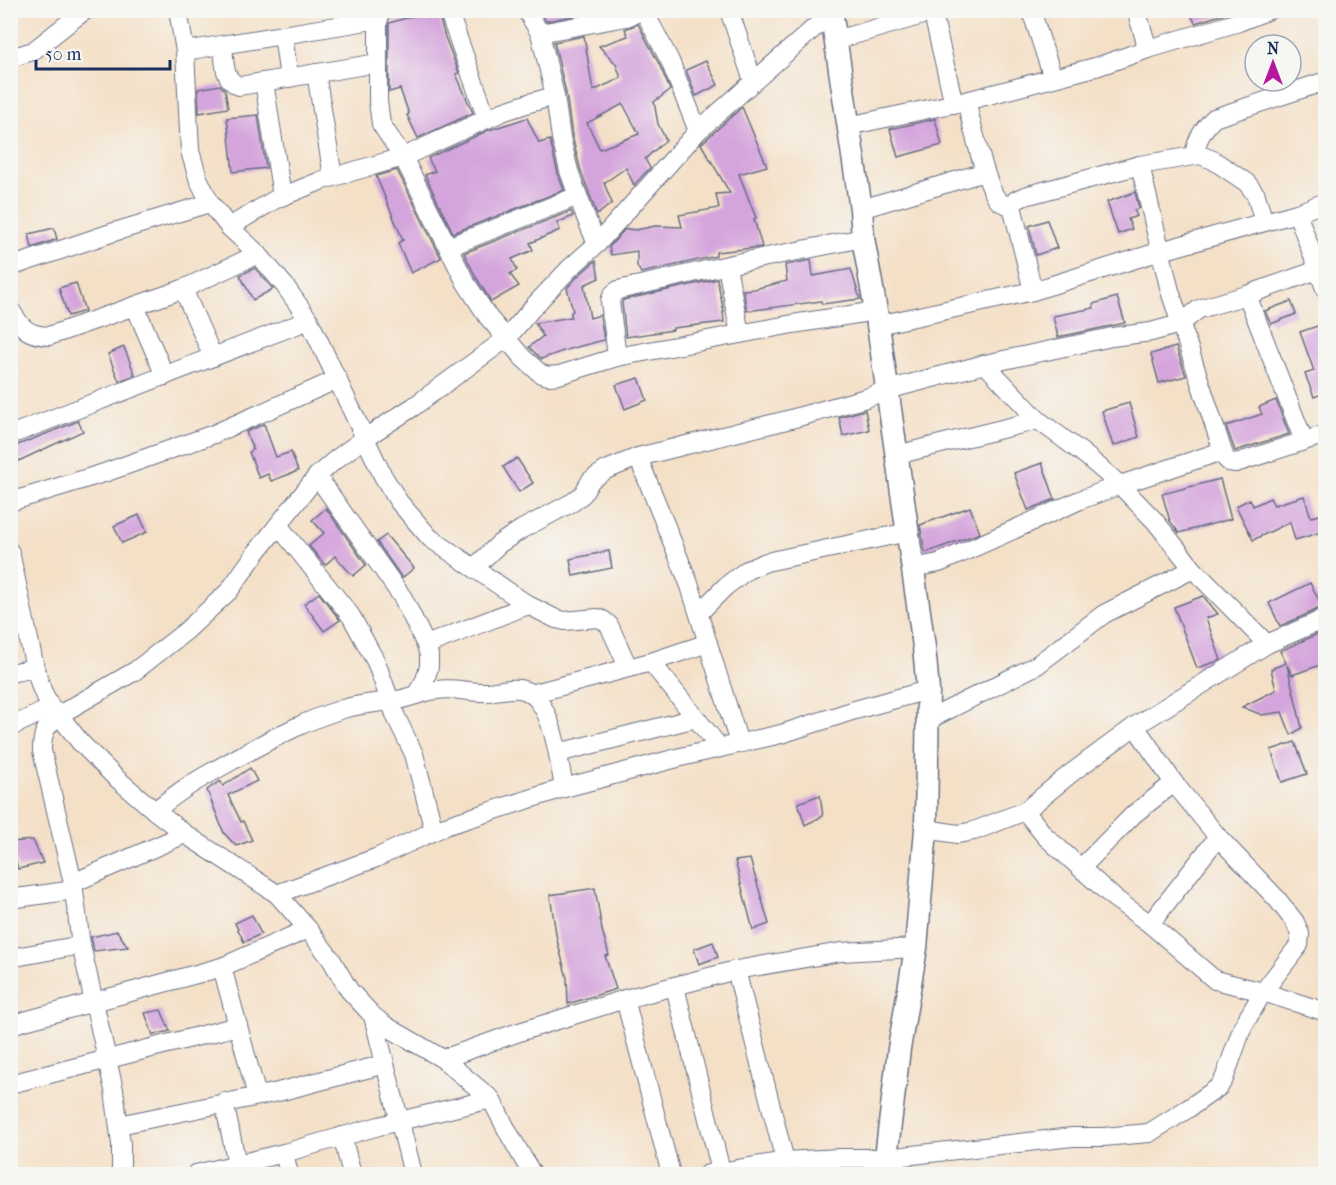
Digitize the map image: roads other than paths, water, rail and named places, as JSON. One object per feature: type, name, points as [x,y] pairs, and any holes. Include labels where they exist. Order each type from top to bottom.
[{"type":"street","points":[[10,58],[33,51],[86,10]]},
{"type":"street","points":[[178,10],[185,51],[190,151],[198,178],[210,203],[229,227],[258,254],[309,320],[383,476],[399,502],[429,538],[528,605],[565,621],[597,618],[603,620],[609,625],[628,667]]},
{"type":"street","points":[[448,10],[487,118]]},
{"type":"street","points":[[526,10],[540,33],[555,96],[563,147],[578,196],[597,244]]},
{"type":"street","points":[[729,10],[753,81]]},
{"type":"street","points":[[1031,10],[1053,78]]},
{"type":"street","points":[[1136,10],[1148,49]]},
{"type":"street","points":[[540,33],[575,18],[626,17],[644,11],[670,62],[698,131]]},
{"type":"street","points":[[836,40],[935,11],[960,103],[985,172],[995,197],[1000,203],[1012,206]]},
{"type":"street","points":[[10,727],[55,712],[135,671],[186,631],[230,591],[256,553],[317,476],[365,438],[413,407],[507,338],[570,268],[597,244],[698,131],[831,12]]},
{"type":"street","points":[[831,12],[908,532],[928,690],[926,829],[916,948],[899,1049],[885,1166]]},
{"type":"street","points":[[848,126],[960,103],[1099,66],[1262,12]]},
{"type":"street","points":[[185,51],[283,35],[379,15],[378,101],[381,124],[404,157],[471,292],[488,317],[523,358],[541,374],[549,376],[617,357],[740,334],[877,318],[1033,291],[1161,251],[1297,213],[1326,202]]},
{"type":"street","points":[[283,35],[289,78]]},
{"type":"street","points":[[223,45],[227,77],[231,83],[239,86],[378,63]]},
{"type":"street","points":[[316,73],[333,177]]},
{"type":"street","points":[[1194,155],[1197,141],[1214,118],[1326,81]]},
{"type":"street","points":[[264,82],[282,196]]},
{"type":"street","points":[[229,227],[282,196],[333,177],[404,157],[487,118],[555,96]]},
{"type":"street","points":[[1033,291],[1012,206],[1016,200],[1025,196],[1140,165],[1200,155],[1213,160],[1247,183],[1256,195],[1264,222]]},
{"type":"street","points":[[1140,165],[1180,324],[1225,458],[1236,463],[1326,434]]},
{"type":"street","points":[[861,209],[985,172]]},
{"type":"street","points":[[448,247],[578,196]]},
{"type":"street","points":[[10,267],[210,203]]},
{"type":"street","points":[[1297,213],[1321,268],[1326,291]]},
{"type":"street","points":[[617,357],[610,301],[618,290],[863,238]]},
{"type":"street","points":[[10,309],[23,329],[35,335],[49,336],[183,289],[258,254]]},
{"type":"street","points":[[727,266],[740,334]]},
{"type":"street","points":[[474,568],[499,544],[573,502],[583,494],[591,480],[638,457],[791,419],[985,364],[1112,337],[1151,332],[1180,324],[1198,309],[1247,295],[1321,268]]},
{"type":"street","points":[[183,289],[213,357]]},
{"type":"street","points":[[1247,295],[1305,441]]},
{"type":"street","points":[[135,306],[165,376]]},
{"type":"street","points":[[10,435],[309,320]]},
{"type":"street","points":[[985,364],[1038,420],[1084,454],[1120,485],[1155,521],[1193,569],[1267,644]]},
{"type":"street","points":[[10,502],[104,473],[214,434],[338,379]]},
{"type":"street","points":[[896,455],[1038,420]]},
{"type":"street","points":[[913,568],[939,562],[1080,500],[1222,451]]},
{"type":"street","points":[[638,457],[699,613],[739,743]]},
{"type":"street","points":[[317,476],[403,598],[426,645],[429,667],[417,695]]},
{"type":"street","points":[[278,525],[351,616],[376,662],[390,701],[417,760],[434,831]]},
{"type":"street","points":[[699,613],[726,586],[747,570],[766,562],[908,532]]},
{"type":"street","points":[[10,552],[17,609],[42,690],[55,712],[80,742],[115,777],[155,811],[185,834],[277,894],[331,959],[349,990],[373,1016],[443,1059],[491,1099],[532,1174]]},
{"type":"street","points":[[928,720],[1037,664],[1104,614],[1193,569]]},
{"type":"street","points":[[426,645],[528,605]]},
{"type":"street","points":[[926,829],[958,834],[974,831],[1025,811],[1135,726],[1267,644],[1326,616]]},
{"type":"street","points":[[531,694],[651,662],[708,643]]},
{"type":"street","points":[[651,662],[720,748]]},
{"type":"street","points":[[10,673],[35,668]]},
{"type":"street","points":[[155,811],[183,789],[214,770],[301,726],[344,709],[439,689],[488,692],[508,688],[520,689],[531,694],[544,712],[554,736],[564,788]]},
{"type":"street","points":[[277,894],[376,858],[434,831],[564,788],[781,734],[928,690]]},
{"type":"street","points":[[55,712],[42,737],[42,751],[73,886],[81,945],[114,1090],[121,1144],[121,1174]]},
{"type":"street","points":[[558,753],[696,718]]},
{"type":"street","points":[[675,987],[714,1173],[785,1161],[840,1158],[885,1166],[1043,1140],[1149,1133],[1219,1086],[1224,1079],[1243,1026],[1263,992],[1299,945],[1300,934],[1295,922],[1277,899],[1218,837],[1174,783],[1135,726]]},
{"type":"street","points":[[1081,868],[1134,814],[1174,783]]},
{"type":"street","points":[[1025,811],[1045,836],[1114,898],[1150,924],[1215,980],[1326,1012]]},
{"type":"street","points":[[10,899],[73,886],[185,834]]},
{"type":"street","points":[[1150,924],[1218,837]]},
{"type":"street","points":[[10,1025],[222,968],[308,929]]},
{"type":"street","points":[[10,958],[81,945]]},
{"type":"street","points":[[443,1059],[519,1032],[625,999],[736,970],[841,952],[916,948]]},
{"type":"street","points":[[222,968],[257,1096]]},
{"type":"street","points":[[736,970],[785,1161]]},
{"type":"street","points":[[625,999],[671,1174]]},
{"type":"street","points":[[373,1016],[413,1174]]},
{"type":"street","points":[[10,1084],[238,1026]]},
{"type":"street","points":[[118,1125],[278,1092],[385,1064]]},
{"type":"street","points":[[196,1174],[491,1099]]},
{"type":"street","points":[[224,1102],[237,1164]]},
{"type":"street","points":[[342,1136],[352,1174]]},
{"type":"street","points":[[284,1153],[289,1174]]}]
